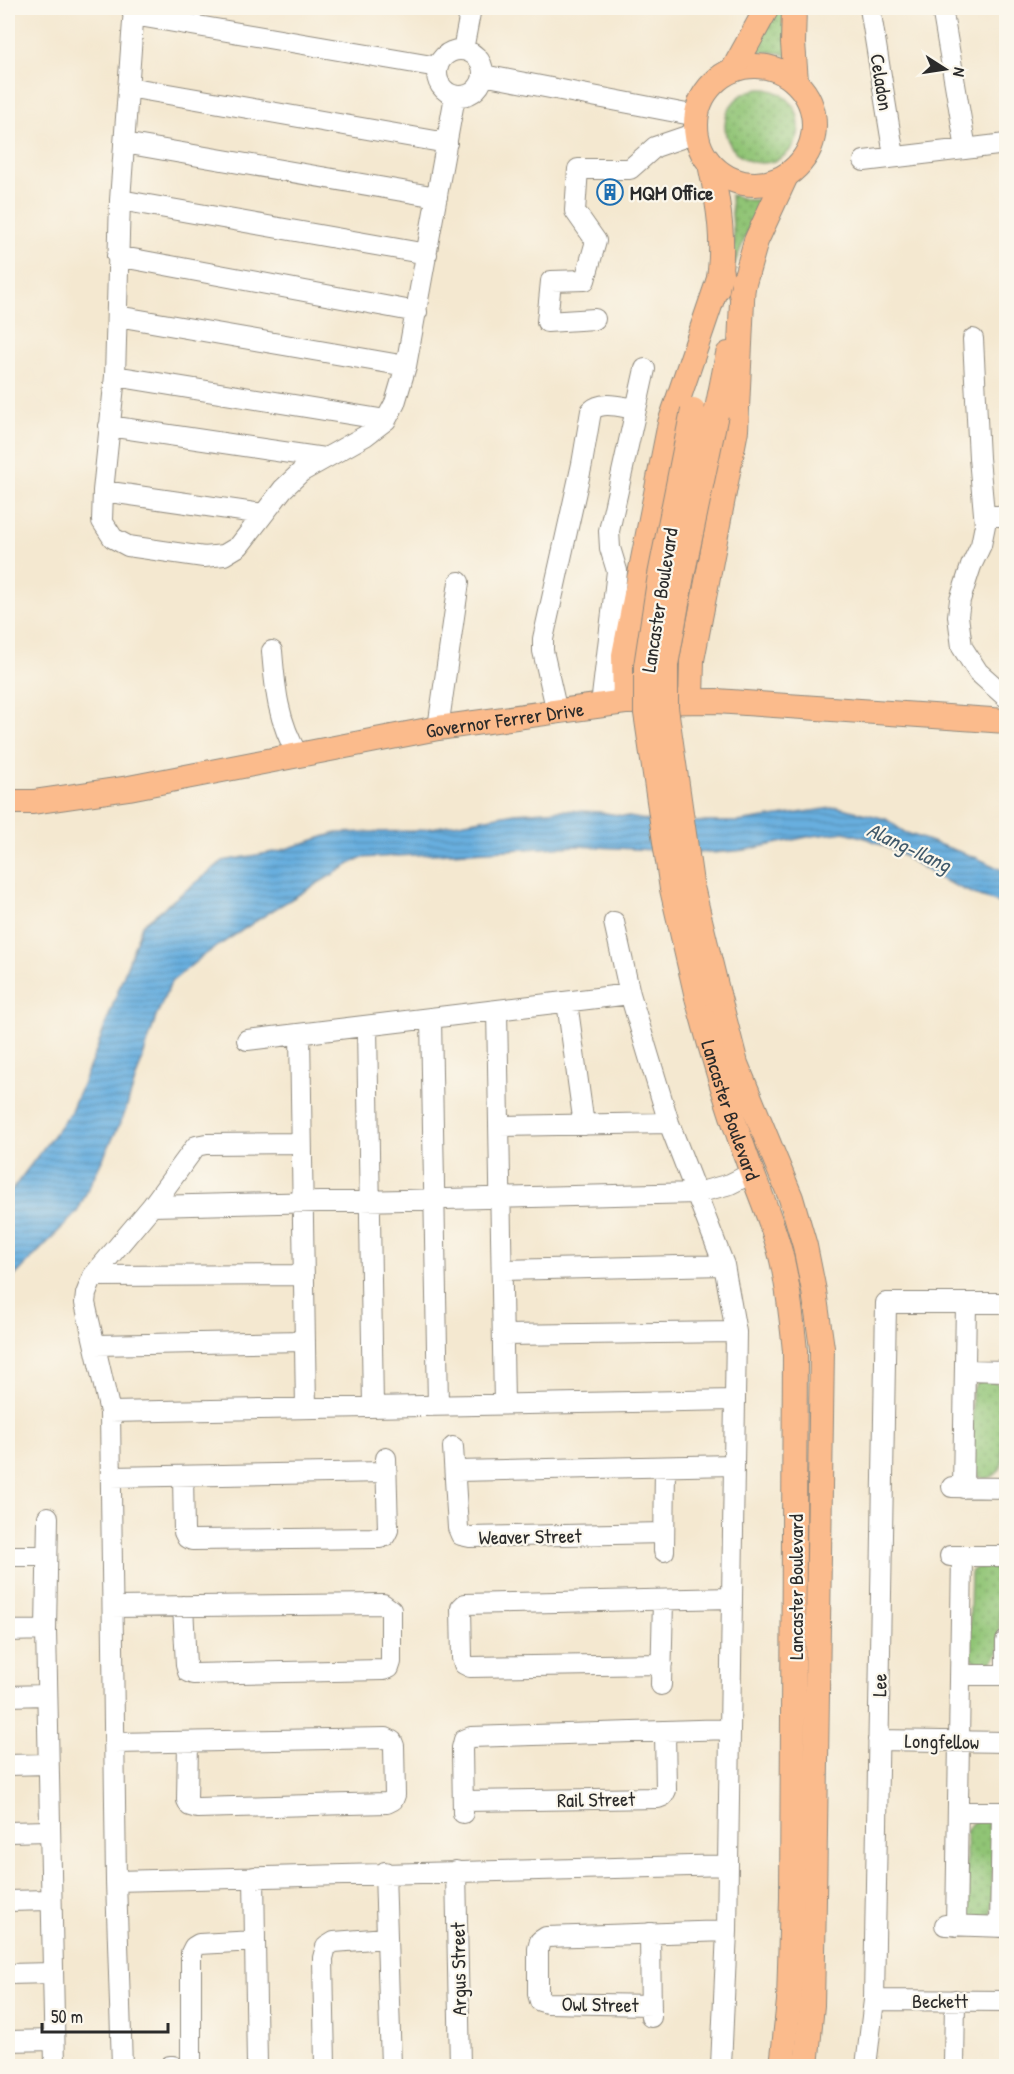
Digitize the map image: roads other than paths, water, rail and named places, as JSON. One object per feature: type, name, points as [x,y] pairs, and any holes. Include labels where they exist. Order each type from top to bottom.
[{"type":"main road","points":[[733,70],[767,8]]},
{"type":"main road","points":[[794,8],[793,43],[796,81]]},
{"type":"main road","points":[[766,66],[777,69],[796,81],[809,100],[815,122],[807,154],[795,170],[767,184],[747,184],[727,178],[710,164],[699,144],[697,125],[701,100],[714,82],[733,70],[766,66]]},
{"type":"main road","name":"Lancaster Boulevard","points":[[704,412],[721,273],[722,240],[710,164]]},
{"type":"main road","name":"Lancaster Boulevard","points":[[786,176],[756,241],[743,280],[660,575],[646,666],[646,713],[672,889],[707,996],[792,1197],[806,1246],[822,1348],[812,2005],[806,2067]]},
{"type":"main road","points":[[625,702],[624,656],[670,423],[721,273]]},
{"type":"main road","points":[[690,700],[692,660],[736,430],[743,280]]},
{"type":"main road","name":"Governor Ferrer Drive","points":[[8,802],[33,802],[129,789],[438,728],[625,702],[690,700],[1006,721]]},
{"type":"main road","name":"Lancaster Boulevard","points":[[707,996],[710,1050],[782,1258],[791,1307],[795,1351],[792,1897],[789,2001],[782,2067]]},
{"type":"street","points":[[464,50],[471,8]]},
{"type":"street","name":"Celadon","points":[[870,8],[894,156]]},
{"type":"street","points":[[942,8],[966,149]]},
{"type":"street","points":[[438,67],[134,11],[117,256],[115,376],[103,491],[102,521],[113,538],[128,546],[204,557],[224,555],[238,546],[283,489],[301,472],[365,436],[386,420],[395,403],[406,366],[455,96]]},
{"type":"street","points":[[464,50],[470,52],[480,62],[482,81],[474,92],[455,96],[448,93],[439,82],[438,67],[450,52],[464,50]]},
{"type":"street","points":[[483,75],[697,125]]},
{"type":"street","points":[[128,87],[447,142]]},
{"type":"street","points":[[595,319],[547,322],[551,281],[585,280],[596,242],[575,211],[578,169],[630,169],[655,147],[697,125]]},
{"type":"street","points":[[124,142],[437,197]]},
{"type":"street","points":[[864,161],[1006,144]]},
{"type":"street","points":[[120,200],[427,254]]},
{"type":"street","points":[[117,256],[417,312]]},
{"type":"street","points":[[117,316],[406,366]]},
{"type":"street","points":[[973,339],[985,525],[981,545],[971,566],[960,600],[958,616],[962,647],[978,672],[1006,697]]},
{"type":"street","points":[[601,705],[617,572],[610,548],[609,531],[645,369]]},
{"type":"street","points":[[115,376],[386,420]]},
{"type":"street","points":[[557,712],[543,651],[543,639],[591,411],[597,406],[604,405],[636,409]]},
{"type":"street","points":[[109,426],[324,459]]},
{"type":"street","points":[[103,491],[263,514]]},
{"type":"street","points":[[985,516],[1006,516]]},
{"type":"street","points":[[438,728],[459,582]]},
{"type":"street","points":[[272,651],[280,718],[298,755]]},
{"type":"street","points":[[615,922],[630,994],[669,1123],[724,1265],[736,1332],[727,1931],[721,2067]]},
{"type":"street","points":[[246,1040],[630,994]]},
{"type":"street","points":[[567,1002],[584,1125]]},
{"type":"street","points":[[497,1010],[504,1404]]},
{"type":"street","points":[[431,1018],[438,1405]]},
{"type":"street","points":[[367,1026],[373,1407]]},
{"type":"street","points":[[300,1034],[306,1408]]},
{"type":"street","points":[[499,1126],[669,1123]]},
{"type":"street","points":[[122,2067],[116,1881],[110,1412],[85,1303],[86,1294],[93,1276],[152,1206],[196,1146],[302,1143]]},
{"type":"street","points":[[152,1206],[697,1193],[730,1184],[752,1173]]},
{"type":"street","points":[[502,1270],[724,1265]]},
{"type":"street","points":[[93,1276],[304,1275]]},
{"type":"street","name":"Lee","points":[[866,2067],[874,2000],[886,1303],[966,1303]]},
{"type":"street","points":[[1006,1303],[966,1303],[965,1370],[957,1487],[1006,1488]]},
{"type":"street","points":[[503,1335],[736,1332]]},
{"type":"street","points":[[96,1345],[305,1341]]},
{"type":"street","points":[[965,1370],[1006,1371]]},
{"type":"street","points":[[110,1412],[735,1400]]},
{"type":"street","name":"Weaver Street","points":[[453,1447],[458,1528],[461,1535],[470,1537],[664,1542],[665,1467]]},
{"type":"street","points":[[111,1477],[183,1476],[386,1465],[388,1530],[386,1536],[380,1538],[192,1540],[187,1538],[184,1532],[183,1476]]},
{"type":"street","points":[[456,1471],[734,1465]]},
{"type":"street","points":[[48,1517],[46,1630],[55,2067]]},
{"type":"street","points":[[8,1556],[46,1556]]},
{"type":"street","points":[[958,1812],[1004,1812],[1003,1927],[951,1926],[958,1812],[960,1675],[956,1556],[1006,1556]]},
{"type":"street","points":[[662,1664],[470,1667],[464,1664],[462,1658],[461,1608],[465,1604],[732,1599]]},
{"type":"street","points":[[661,1685],[663,1600]]},
{"type":"street","points":[[113,1607],[183,1606],[383,1604],[391,1610],[391,1662],[389,1668],[383,1670],[193,1674],[188,1672],[186,1665],[183,1606]]},
{"type":"street","points":[[8,1630],[46,1630]]},
{"type":"street","points":[[960,1675],[1006,1675],[1006,1641]]},
{"type":"street","points":[[8,1696],[47,1695]]},
{"type":"street","name":"Rail Street","points":[[665,1731],[666,1790],[663,1796],[658,1798],[463,1807],[462,1748],[464,1740],[471,1737],[665,1731],[730,1729]]},
{"type":"street","points":[[115,1743],[386,1738],[392,1741],[394,1746],[395,1795],[393,1800],[387,1803],[197,1808],[190,1806],[187,1800],[188,1742]]},
{"type":"street","name":"Longfellow","points":[[878,1740],[1006,1742]]},
{"type":"street","points":[[8,1765],[48,1764]]},
{"type":"street","points":[[8,1832],[49,1831]]},
{"type":"street","points":[[116,1881],[385,1872],[728,1865]]},
{"type":"street","name":"Argus Street","points":[[456,1871],[460,2067]]},
{"type":"street","points":[[385,1872],[391,2067]]},
{"type":"street","points":[[254,1877],[257,2067]]},
{"type":"street","points":[[8,1900],[50,1900]]},
{"type":"street","name":"Owl Street","points":[[650,1933],[651,2011],[540,2001],[538,1949],[540,1941],[546,1937],[650,1933],[727,1931]]},
{"type":"street","points":[[325,2067],[323,1958],[326,1947],[334,1942],[386,1938]]},
{"type":"street","points":[[191,2067],[191,1953],[194,1947],[199,1944],[255,1941]]},
{"type":"street","points":[[8,1974],[52,1972]]},
{"type":"street","name":"Beckett","points":[[874,2000],[1006,2001]]},
{"type":"street","points":[[954,2067],[955,2000]]},
{"type":"street","points":[[8,2041],[54,2040]]},
{"type":"water","name":"Alang-Ilang","points":[[838,807],[886,819],[904,832],[977,858],[1006,872],[1006,906],[939,878],[901,854],[869,839],[845,832],[812,836],[745,850],[712,853],[578,846],[360,858],[204,955],[171,982],[156,1017],[124,1115],[77,1212],[8,1283],[8,1195],[70,1113],[96,1051],[142,925],[223,861],[279,851],[336,833],[415,831],[515,813],[562,810],[600,812],[652,821],[738,822]]},
{"type":"place","name":"MQM Office","points":[[610,192]]}]
